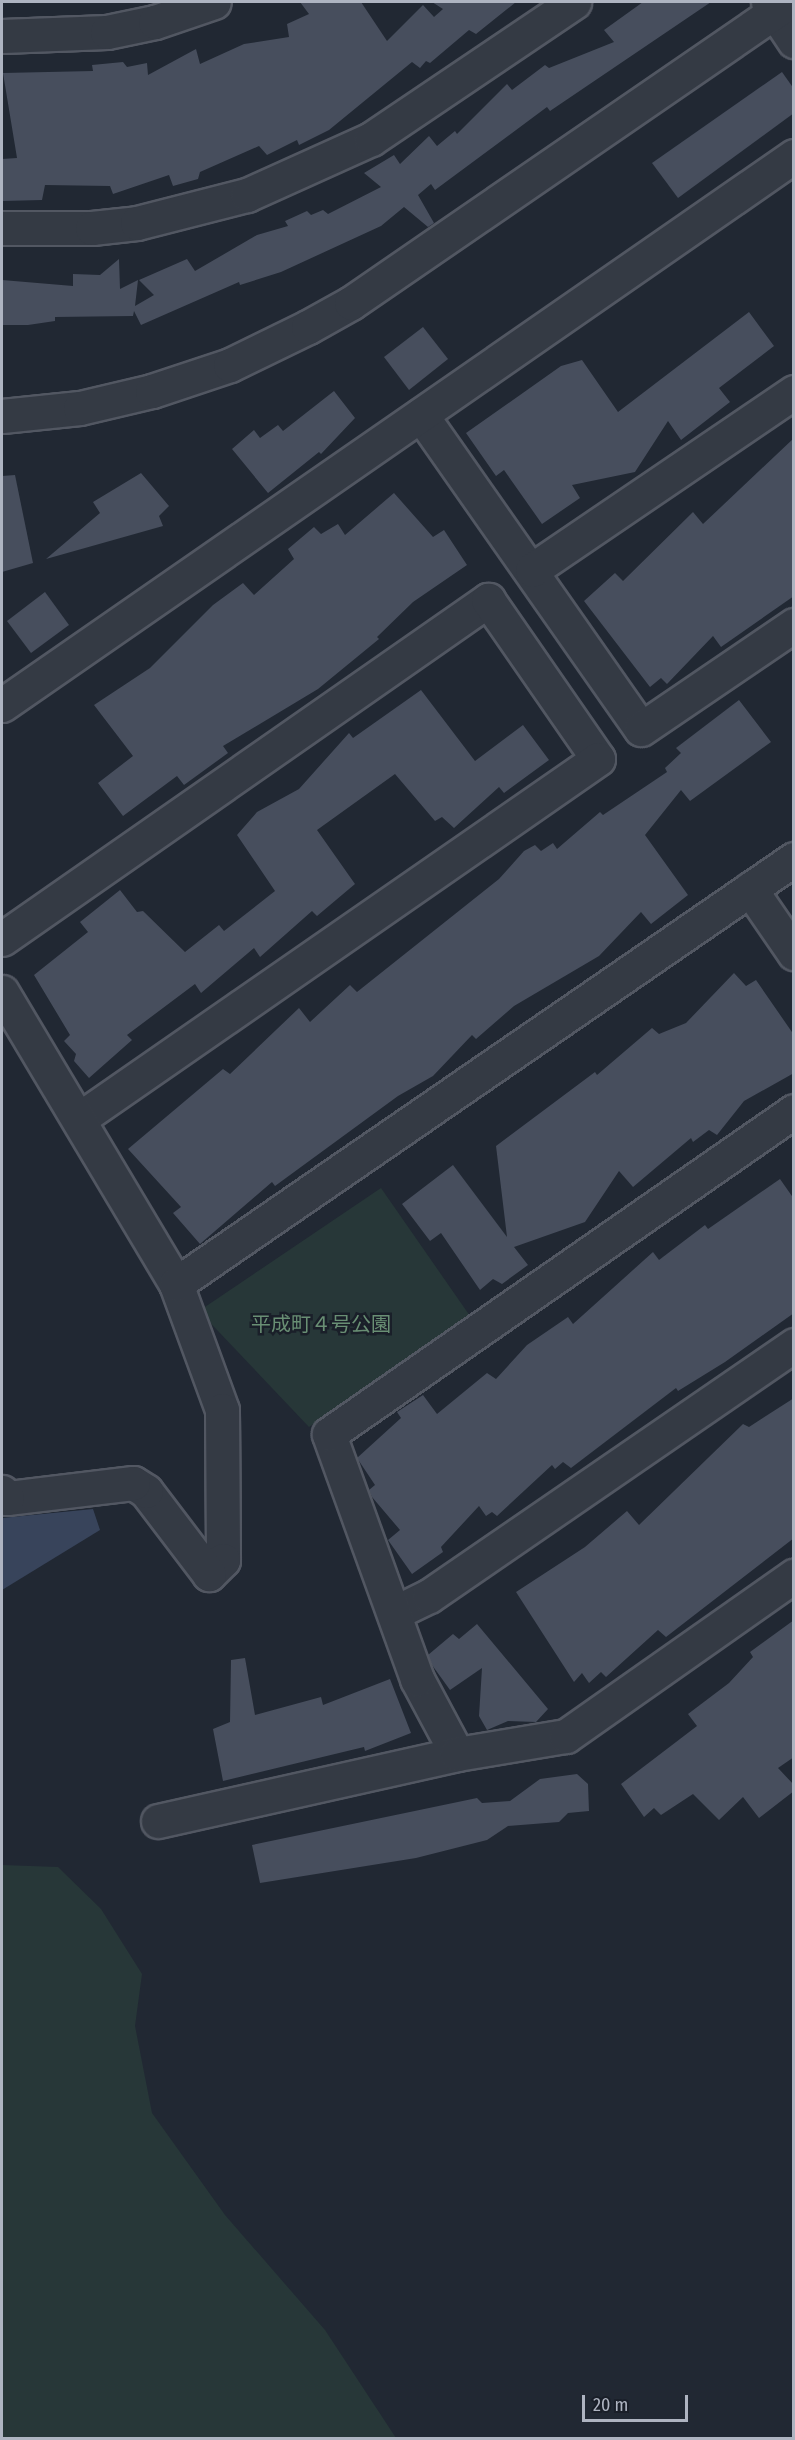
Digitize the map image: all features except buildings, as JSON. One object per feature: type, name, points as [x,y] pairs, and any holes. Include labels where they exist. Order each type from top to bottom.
[{"type":"street","points":[[2,36],[107,32],[155,22],[214,2]]},
{"type":"street","points":[[2,228],[92,228],[137,223],[247,195],[371,139],[574,2]]},
{"type":"street","points":[[2,416],[80,408],[152,391],[230,365],[351,303],[777,5],[794,40]]},
{"type":"street","points":[[2,705],[794,156]]},
{"type":"street","points":[[532,570],[794,392]]},
{"type":"street","points":[[422,416],[532,570],[641,729],[794,625]]},
{"type":"street","points":[[2,939],[488,600],[598,759],[78,1119]]},
{"type":"street","points":[[176,1284],[794,859]]},
{"type":"street","points":[[750,889],[794,953]]},
{"type":"street","points":[[2,992],[176,1284],[222,1410],[223,1560],[209,1574],[146,1491],[133,1483],[7,1498],[2,1492]]},
{"type":"street","points":[[457,1754],[417,1679],[329,1434],[794,1111]]},
{"type":"street","points":[[394,1613],[429,1596],[794,1345]]},
{"type":"street","points":[[158,1821],[457,1754],[566,1736],[791,1583]]},
{"type":"green space","name":"平成町４号公園","points":[[381,1188],[470,1316],[309,1427],[199,1311]]},
{"type":"green space","points":[[2,1865],[58,1867],[101,1909],[142,1974],[135,2026],[152,2113],[225,2215],[325,2330],[396,2438],[2,2438]]},
{"type":"water","points":[[93,1509],[100,1530],[2,1590],[2,1518]]}]
